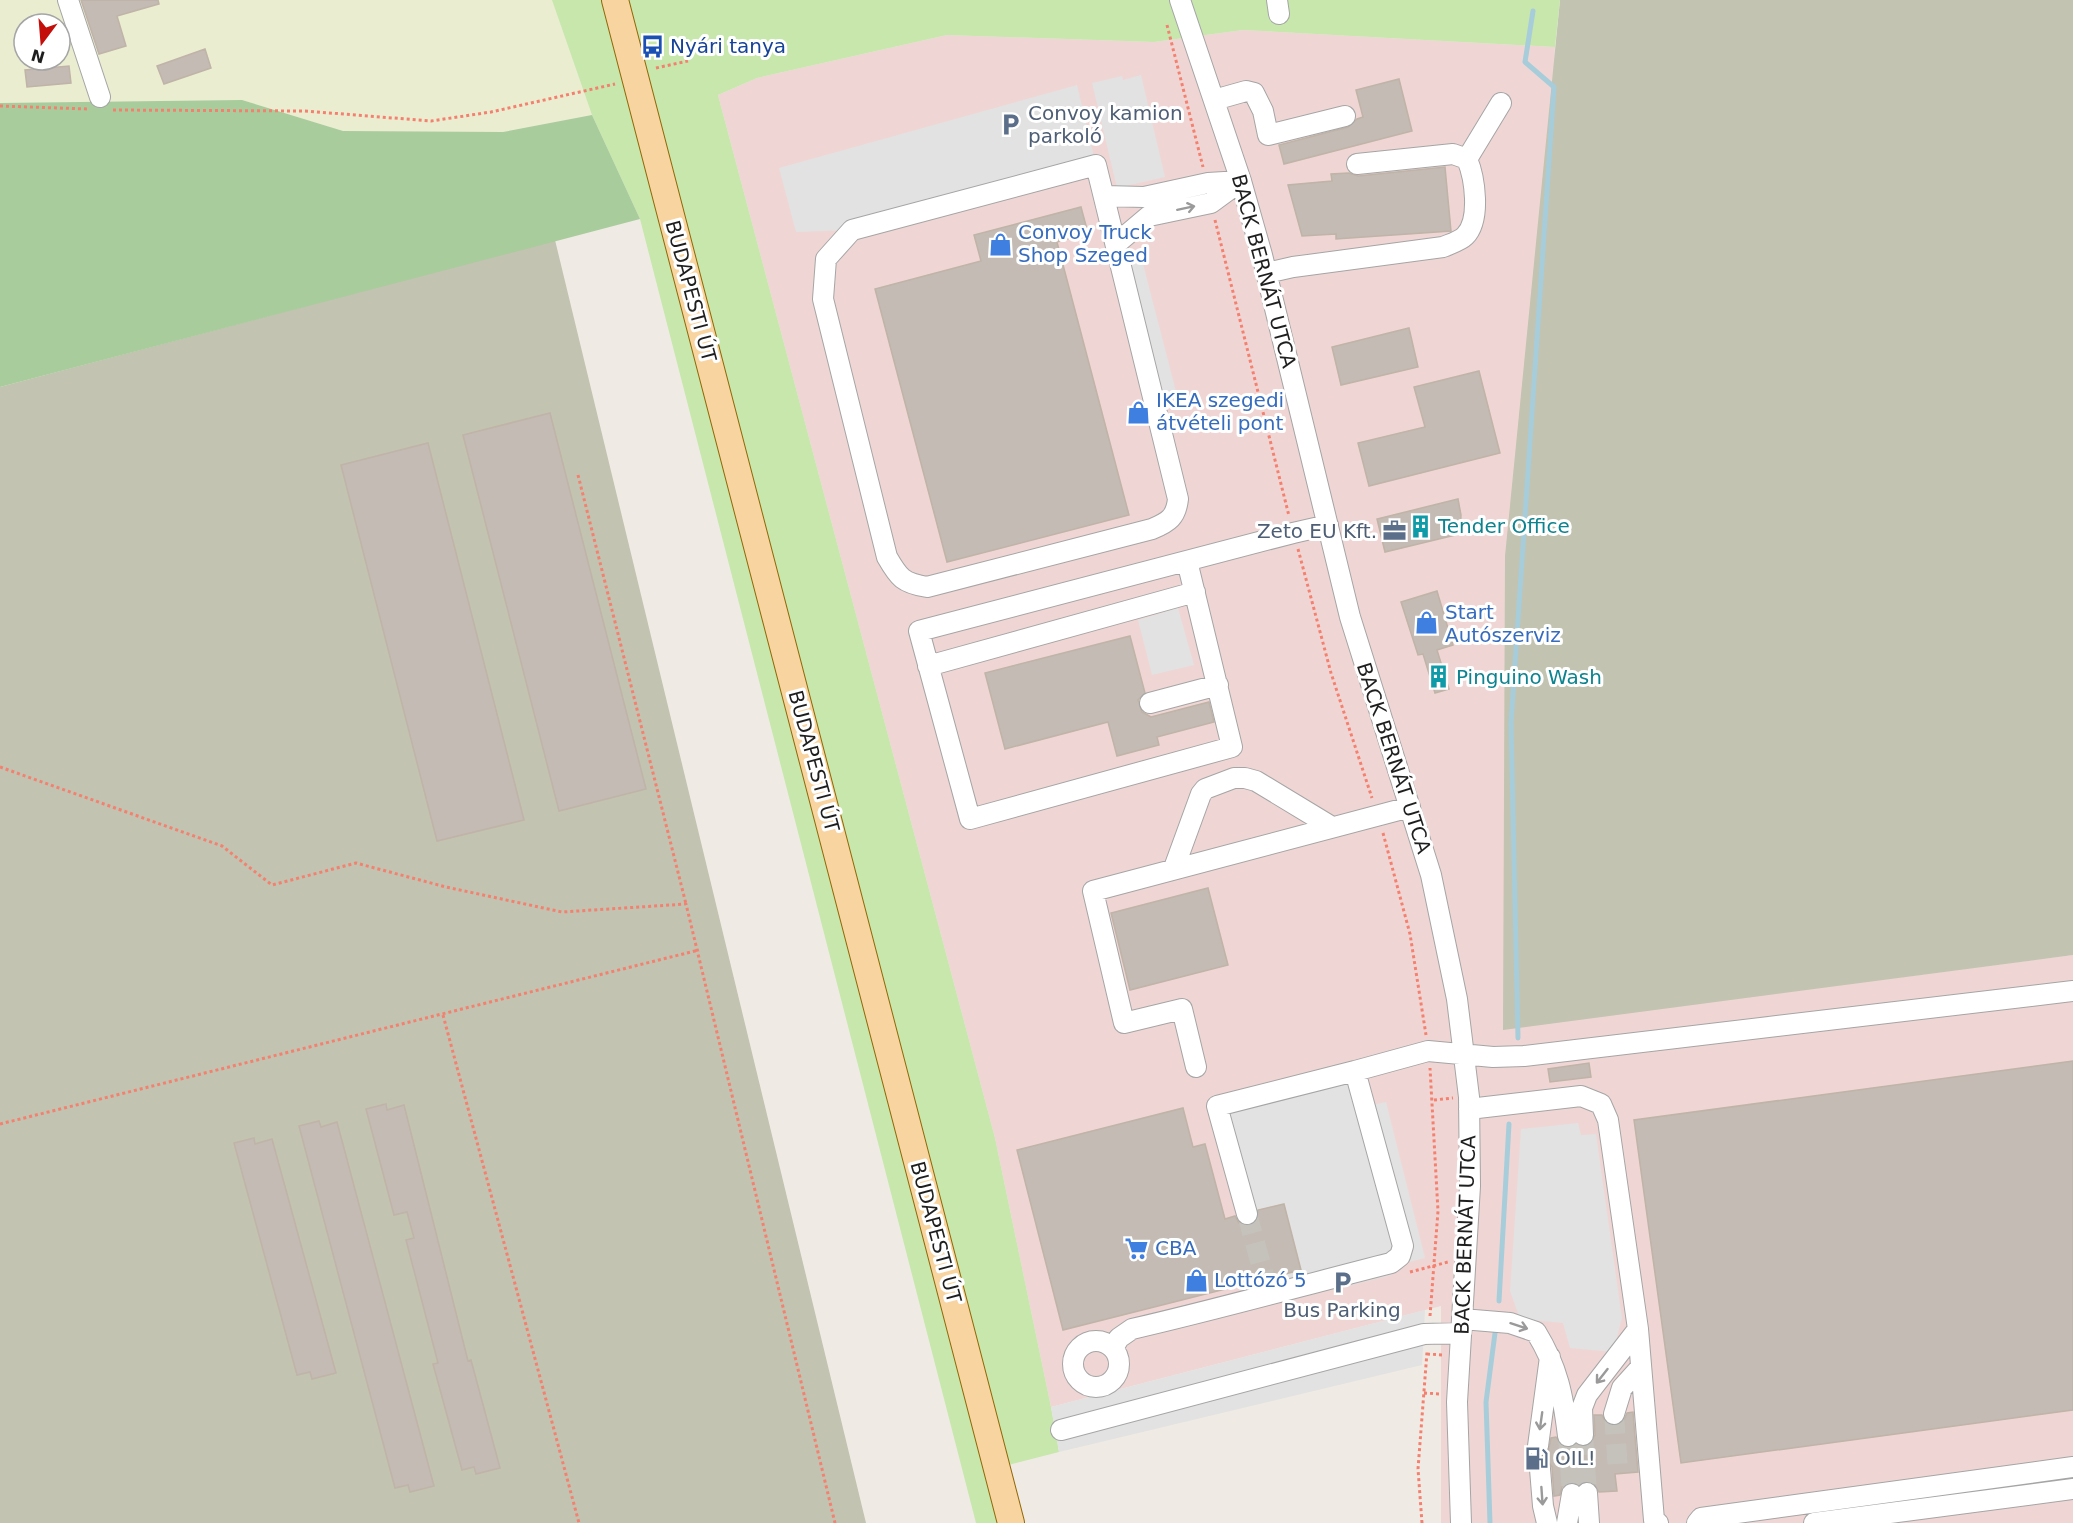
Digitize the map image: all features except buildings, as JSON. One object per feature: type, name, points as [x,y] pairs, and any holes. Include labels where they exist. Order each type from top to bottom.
[{"type":"main road","name":"BUDAPESTI ÚT","points":[[615,0],[646,74],[1011,1523]]},
{"type":"street","points":[[68,0],[99,105]]},
{"type":"street","name":"BACK BERNÁT UTCA","points":[[1183,6],[1241,181],[1267,273],[1366,675],[1431,875],[1446,943],[1465,1055],[1469,1109],[1470,1186],[1457,1402],[1461,1523]]},
{"type":"street","points":[[1214,100],[1246,91],[1254,93],[1263,111],[1268,135],[1345,116]]},
{"type":"street","points":[[1467,159],[1501,103]]},
{"type":"street","points":[[1267,273],[1293,267],[1443,247],[1464,237],[1474,221],[1472,171],[1467,159],[1453,154],[1357,164]]},
{"type":"street","points":[[1096,165],[1104,196],[1178,499],[1176,512],[1169,522],[1152,529],[927,587],[912,584],[898,576],[887,557],[823,298],[826,259],[852,230],[1096,165]]},
{"type":"street","points":[[1117,243],[1146,207],[1208,183],[1241,181]]},
{"type":"street","points":[[1104,196],[1146,207],[1211,203],[1241,181]]},
{"type":"street","points":[[1187,561],[1232,747],[969,819],[919,631],[1293,533],[1328,525]]},
{"type":"street","points":[[928,666],[1195,592]]},
{"type":"street","points":[[1150,703],[1218,685]]},
{"type":"street","points":[[1174,868],[1201,794],[1205,789],[1234,778],[1256,781],[1332,827]]},
{"type":"street","points":[[1196,1067],[1182,1009],[1124,1023],[1093,891],[1410,807]]},
{"type":"street","points":[[1247,1214],[1217,1106],[1428,1051],[1465,1055],[1524,1056],[2073,991]]},
{"type":"street","points":[[1113,1348],[1119,1338],[1132,1329],[1244,1303],[1267,1286],[1391,1263],[1400,1256],[1403,1246],[1355,1071]]},
{"type":"street","points":[[1469,1109],[1581,1096],[1601,1104],[1608,1120],[1638,1329],[1654,1520],[1658,1523]]},
{"type":"street","points":[[1060,1430],[1461,1326],[1510,1323],[1536,1332],[1550,1355],[1576,1436],[1587,1395],[1638,1329]]},
{"type":"street","points":[[1538,1446],[1550,1355]]},
{"type":"street","points":[[1614,1414],[1622,1388],[1641,1367]]},
{"type":"street","points":[[1697,1523],[1701,1518],[2073,1467]]},
{"type":"street","points":[[1540,1469],[1547,1523]]},
{"type":"street","points":[[1814,1523],[2073,1489]]},
{"type":"street","points":[[1567,1523],[1580,1494],[1589,1523]]},
{"type":"path","points":[[1167,23],[1208,183]]},
{"type":"path","points":[[0,106],[99,105],[305,111],[431,121],[491,112],[646,74],[687,61]]},
{"type":"path","points":[[1211,203],[1232,298],[1331,674],[1398,880],[1410,934],[1434,1100],[1438,1211],[1418,1469],[1422,1523]]},
{"type":"path","points":[[578,475],[699,951],[835,1523]]},
{"type":"path","points":[[0,767],[222,846],[272,885],[356,863],[446,887],[562,912],[686,904]]},
{"type":"path","points":[[0,1124],[699,951]]},
{"type":"path","points":[[443,1015],[579,1523]]},
{"type":"path","points":[[1427,1354],[1448,1356]]},
{"type":"path","points":[[1424,1393],[1445,1395]]},
{"type":"shaded area","points":[[0,0],[552,0],[592,115],[503,132],[343,131],[242,100],[0,103]]},
{"type":"shaded area","points":[[1560,0],[2073,0],[2073,955],[1503,1030],[1505,556]]},
{"type":"shaded area","points":[[1243,30],[1555,47],[1503,1029],[2073,955],[2073,1523],[1441,1523],[1441,1306],[1051,1407],[995,1138],[718,95],[757,78],[947,35],[1154,42]]},
{"type":"shaded area","points":[[1141,75],[1165,177],[1117,188],[1092,83],[1122,76],[1123,80]]},
{"type":"shaded area","name":"Convoy kamion parkoló","points":[[1077,85],[1096,165],[852,230],[796,232],[779,168]]},
{"type":"shaded area","points":[[555,240],[866,1523],[0,1523],[0,387]]},
{"type":"shaded area","points":[[1141,256],[1179,403],[1156,408],[1121,260]]},
{"type":"shaded area","points":[[1178,608],[1194,665],[1152,675],[1138,620]]},
{"type":"shaded area","points":[[1365,1080],[1372,1105],[1386,1102],[1425,1258],[1390,1267],[1392,1275],[1295,1299],[1292,1291],[1272,1295],[1227,1114]]},
{"type":"shaded area","points":[[1578,1123],[1581,1135],[1596,1134],[1622,1318],[1613,1352],[1570,1348],[1563,1323],[1520,1319],[1510,1291],[1521,1129]]},
{"type":"shaded area","points":[[1425,1310],[1422,1365],[1059,1452],[1051,1407]]},
{"type":"green space","points":[[552,0],[1560,0],[1555,47],[1243,30],[1154,42],[947,35],[757,78],[718,95],[995,1138],[1051,1407],[1059,1452],[985,1471],[997,1523],[976,1523],[640,219],[592,115]]},
{"type":"green space","points":[[242,100],[343,131],[503,132],[592,115],[640,219],[0,387],[0,103]]},
{"type":"waterway","points":[[1518,1038],[1511,723],[1554,87],[1525,62],[1533,11]]},
{"type":"waterway","points":[[1499,1301],[1509,1124]]},
{"type":"waterway","points":[[1490,1523],[1486,1402],[1495,1333]]},
{"type":"tunnel","points":[[1247,1214],[1265,1279]]},
{"type":"tunnel","points":[[1614,1414],[1618,1469]]},
{"type":"tunnel","points":[[1583,1435],[1587,1493]]},
{"type":"tunnel","points":[[1568,1436],[1572,1494]]},
{"type":"place","name":"Nyári tanya","points":[[652,46]]},
{"type":"place","name":"Convoy kamion parkoló","points":[[1010,125]]},
{"type":"place","name":"Convoy Truck Shop Szeged","points":[[1000,244]]},
{"type":"place","name":"IKEA szegedi átvételi pont","points":[[1138,412]]},
{"type":"place","name":"Tender Office","points":[[1420,526]]},
{"type":"place","name":"Zeto EU Kft.","points":[[1395,531]]},
{"type":"place","name":"Start Autószerviz","points":[[1427,623]]},
{"type":"place","name":"Pinguino Wash","points":[[1438,677]]},
{"type":"place","name":"CBA","points":[[1137,1248]]},
{"type":"place","name":"Lottózó 5","points":[[1196,1280]]},
{"type":"place","name":"Bus Parking","points":[[1342,1283]]},
{"type":"place","name":"OIL!","points":[[1537,1458]]}]
